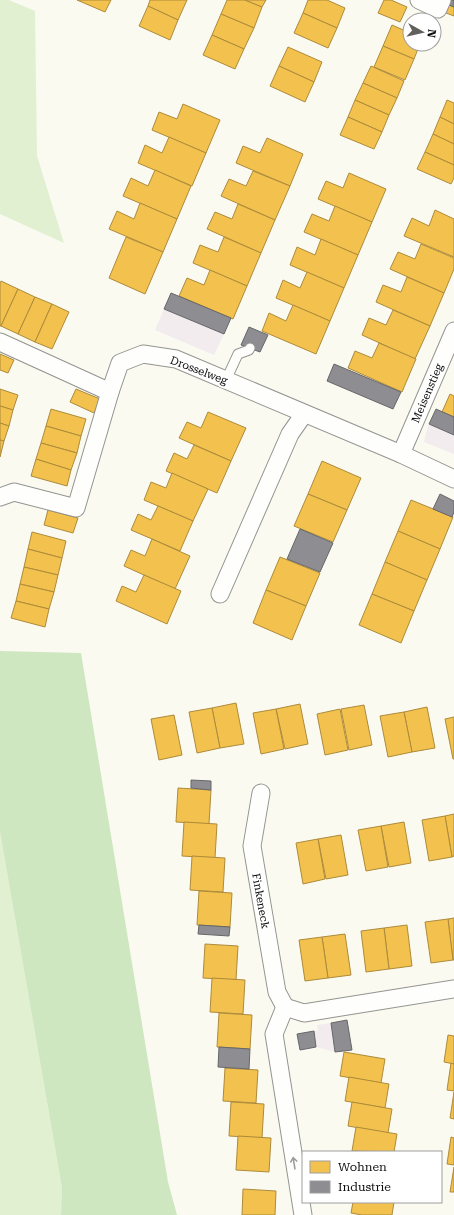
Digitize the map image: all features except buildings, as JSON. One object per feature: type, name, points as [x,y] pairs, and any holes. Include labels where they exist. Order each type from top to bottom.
[{"type":"street","points":[[419,0],[438,8],[442,0]]},
{"type":"street","name":"Meisenstieg","points":[[401,454],[454,331]]},
{"type":"street","points":[[0,342],[110,392]]},
{"type":"street","name":"Drosselweg","points":[[0,497],[14,492],[76,508],[120,363],[143,354],[176,359],[401,454],[454,479]]},
{"type":"street","points":[[220,594],[290,434],[304,414]]},
{"type":"street","name":"Finkeneck","points":[[261,793],[252,846],[277,992],[285,1007]]},
{"type":"street","points":[[303,1215],[274,1034],[285,1007],[304,1013],[454,989]]},
{"type":"lane","points":[[226,380],[238,354],[249,350],[250,348]]},
{"type":"shaded area","points":[[164,309],[224,334],[214,355],[155,330]]},
{"type":"shaded area","points":[[429,424],[454,435],[454,454],[424,442]]},
{"type":"shaded area","points":[[331,1023],[335,1052],[316,1047],[314,1031],[318,1030],[317,1025]]},
{"type":"green space","points":[[0,0],[9,0],[35,11],[37,156],[64,243],[0,214]]},
{"type":"green space","points":[[0,651],[81,653],[168,1182],[177,1215],[61,1215],[62,1188],[0,832]]},
{"type":"green space","points":[[0,832],[62,1188],[61,1215],[0,1215]]}]
